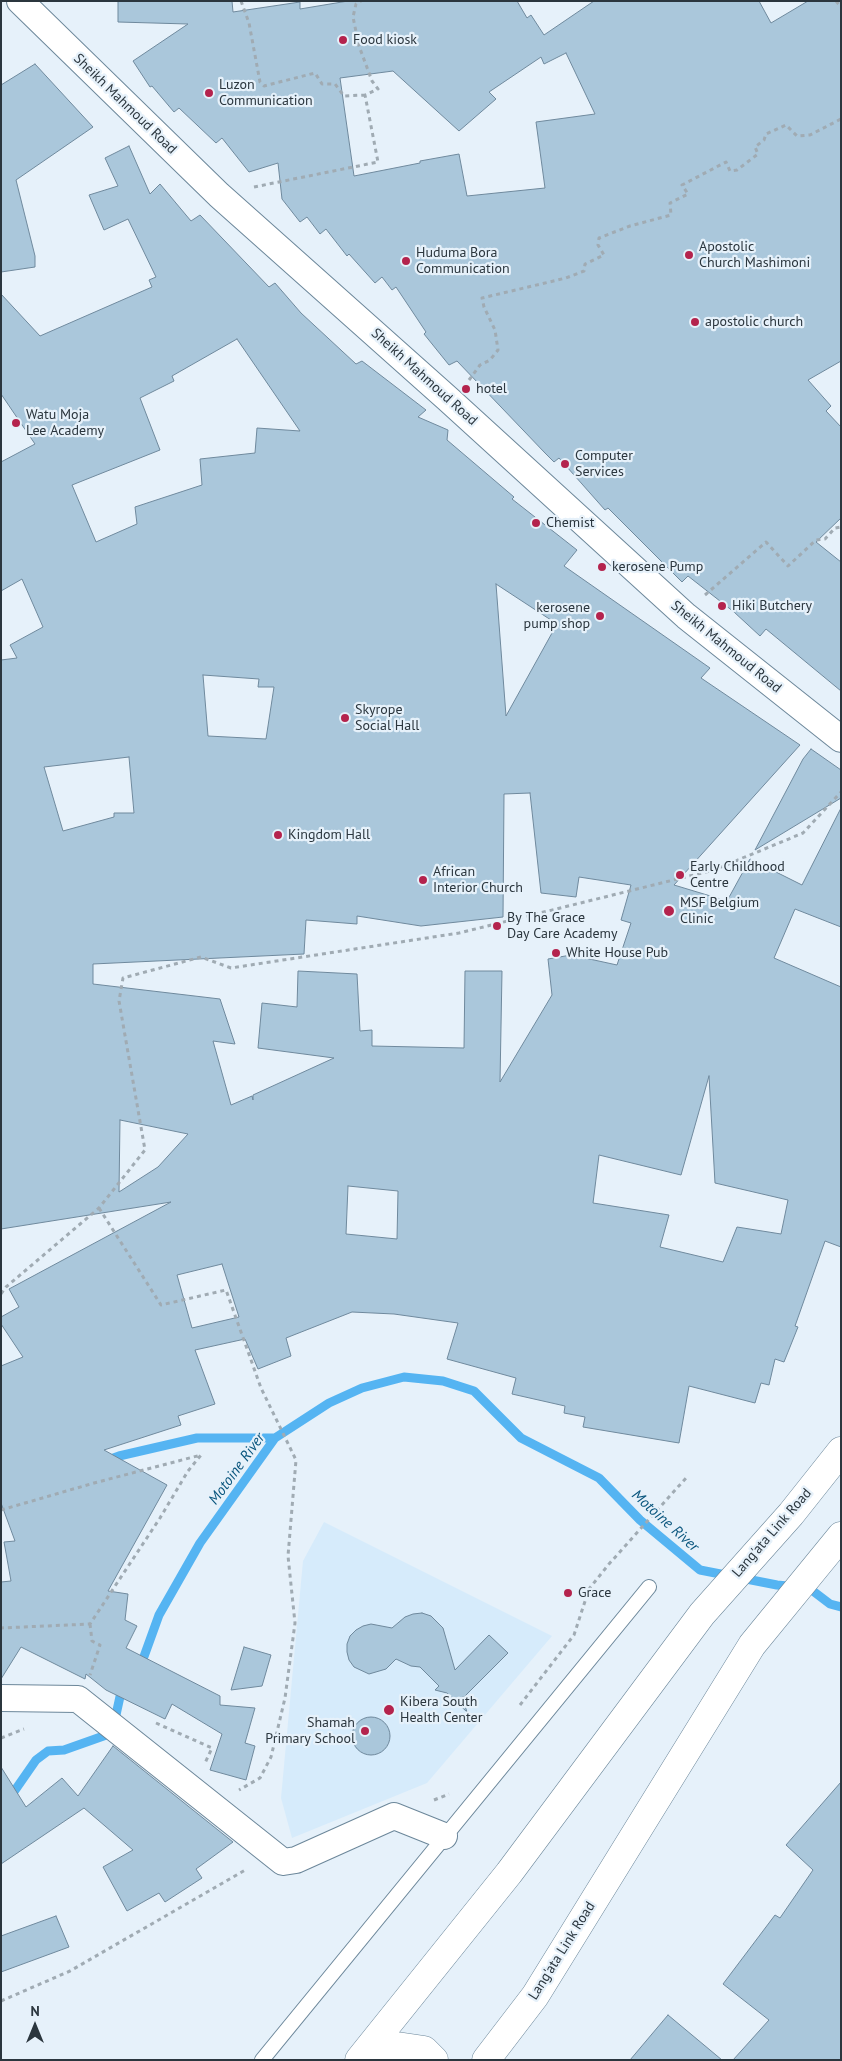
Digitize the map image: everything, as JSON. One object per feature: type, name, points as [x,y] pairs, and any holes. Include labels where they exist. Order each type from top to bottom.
[{"type":"main road","name":"Lang'ata Link Road","points":[[359,2060],[509,1873],[702,1614],[791,1514],[841,1451]]},
{"type":"main road","name":"Lang'ata Link Road","points":[[486,2060],[535,1996],[752,1645],[841,1536]]},
{"type":"main road","points":[[383,2060],[397,2046],[424,2050],[434,2060]]},
{"type":"street","name":"Sheikh Mahmoud Road","points":[[20,1],[219,195],[448,399],[686,616],[841,739]]},
{"type":"street","points":[[1,1698],[78,1699],[283,1862],[296,1860],[394,1816],[444,1836]]},
{"type":"lane","points":[[262,2060],[648,1587]]},
{"type":"path","points":[[241,1],[248,23],[260,82],[264,86],[315,73],[322,84],[334,84],[344,96],[365,96],[378,89],[372,81],[357,36],[353,17],[356,4],[361,1]]},
{"type":"path","points":[[836,1],[841,7]]},
{"type":"path","points":[[219,195],[378,162],[365,96]]},
{"type":"path","points":[[448,399],[468,381],[480,365],[490,360],[498,350],[495,330],[484,308],[482,298],[566,278],[584,271],[585,264],[604,255],[598,245],[599,238],[630,226],[671,214],[670,203],[688,194],[682,185],[726,162],[730,171],[737,170],[758,154],[755,147],[764,140],[766,134],[786,125],[797,136],[810,135],[841,119]]},
{"type":"path","points":[[686,616],[701,598],[766,542],[788,566],[816,540],[825,539],[835,528],[841,527]]},
{"type":"path","points":[[1,1294],[6,1287],[99,1208],[145,1150],[119,1001],[123,978],[201,957],[231,968],[459,933],[714,870],[803,832],[841,792]]},
{"type":"path","points":[[99,1208],[160,1305],[226,1290],[261,1388],[296,1460]]},
{"type":"path","points":[[1,1510],[94,1483],[201,1456],[188,1471],[160,1518],[90,1624],[1,1628]]},
{"type":"path","points":[[519,1706],[574,1635],[589,1589],[686,1478]]},
{"type":"path","points":[[394,1816],[453,1793]]},
{"type":"shaded area","name":"Kibera South Health Center","points":[[324,1522],[552,1636],[427,1783],[292,1838],[281,1798],[303,1561]]},
{"type":"building","points":[[118,1],[232,1],[233,12],[300,2],[300,9],[348,1],[517,1],[527,18],[531,15],[544,35],[594,1],[759,1],[771,23],[808,1],[841,1],[841,361],[808,380],[831,406],[826,411],[841,427],[841,518],[816,542],[841,562],[841,691],[766,629],[760,636],[734,612],[688,576],[682,582],[608,508],[605,510],[559,458],[554,462],[457,361],[449,365],[424,334],[426,332],[396,287],[392,290],[382,277],[375,283],[349,254],[347,256],[326,229],[320,234],[307,217],[300,222],[282,199],[278,163],[249,172],[222,138],[216,143],[179,108],[174,112],[152,86],[150,87],[133,61],[188,24],[118,22]],"holes":[[[566,53],[595,114],[536,122],[545,188],[467,196],[459,154],[354,176],[340,78],[393,71],[459,131],[496,99],[489,92],[541,57],[544,64]]]},
{"type":"building","points":[[35,64],[93,127],[16,180],[35,256],[35,267],[1,272],[1,85]]},
{"type":"building","points":[[129,146],[150,194],[160,184],[191,221],[200,215],[269,287],[275,283],[301,313],[356,364],[362,361],[426,410],[418,417],[448,430],[447,440],[514,497],[512,499],[577,550],[564,566],[710,668],[701,678],[800,745],[674,885],[727,901],[750,859],[802,885],[841,808],[841,927],[795,909],[774,958],[841,987],[841,1247],[825,1241],[795,1326],[798,1327],[784,1362],[775,1359],[769,1385],[761,1383],[755,1403],[689,1386],[679,1443],[583,1427],[585,1417],[564,1413],[565,1406],[512,1394],[516,1378],[447,1359],[458,1323],[394,1314],[352,1312],[286,1338],[291,1356],[258,1369],[245,1339],[195,1350],[215,1404],[178,1416],[181,1425],[104,1450],[167,1485],[108,1591],[128,1594],[125,1620],[137,1626],[126,1648],[220,1696],[220,1705],[255,1708],[245,1743],[255,1746],[246,1780],[210,1770],[222,1734],[172,1704],[165,1719],[106,1690],[86,1674],[85,1679],[21,1647],[1,1679],[1,1582],[11,1581],[4,1542],[15,1541],[1,1503],[1,1366],[23,1357],[1,1324],[1,1317],[19,1307],[9,1289],[171,1202],[1,1229],[1,660],[17,658],[10,645],[43,627],[22,579],[1,591],[1,462],[35,444],[1,394],[1,294],[40,336],[152,287],[149,280],[156,277],[128,219],[104,230],[89,195],[118,186],[105,158]],"holes":[[[237,339],[300,431],[257,428],[255,453],[200,459],[202,485],[135,507],[137,524],[96,542],[72,485],[160,450],[140,398],[174,381],[172,376]],[[496,584],[557,624],[506,716]],[[203,675],[259,679],[258,687],[274,687],[266,739],[208,736]],[[129,757],[134,813],[114,813],[114,817],[63,831],[44,767]],[[530,793],[541,893],[576,897],[579,877],[631,885],[621,920],[631,923],[617,965],[571,955],[548,959],[552,995],[500,1082],[502,971],[465,971],[464,1048],[372,1046],[372,1030],[360,1031],[357,974],[298,971],[297,1007],[262,1003],[258,1048],[334,1058],[253,1095],[253,1100],[252,1096],[231,1105],[213,1041],[235,1044],[220,999],[93,984],[93,964],[304,954],[306,920],[357,924],[357,916],[421,926],[503,917],[504,794]],[[709,1076],[715,1183],[788,1200],[781,1234],[737,1227],[723,1262],[660,1247],[669,1215],[593,1203],[599,1155],[681,1175]],[[120,1120],[188,1134],[158,1167],[119,1192]],[[348,1186],[398,1191],[397,1239],[346,1234]],[[222,1264],[239,1317],[192,1328],[177,1275]]]},
{"type":"building","points":[[811,749],[841,770],[841,798],[755,850],[803,759]]},
{"type":"building","points":[[422,1613],[431,1616],[443,1628],[455,1670],[489,1635],[508,1653],[462,1697],[467,1712],[447,1693],[435,1690],[439,1686],[420,1667],[411,1666],[396,1659],[386,1669],[369,1674],[354,1667],[349,1660],[347,1644],[350,1636],[356,1630],[371,1624],[392,1628],[405,1617]]},
{"type":"building","points":[[244,1647],[271,1655],[262,1686],[231,1690]]},
{"type":"building","points":[[371,1717],[378,1718],[384,1723],[389,1729],[389,1743],[384,1749],[378,1754],[371,1755],[364,1754],[358,1749],[353,1743],[352,1736],[353,1729],[358,1723],[364,1718]]},
{"type":"building","points":[[113,1746],[233,1842],[196,1869],[202,1878],[165,1902],[159,1893],[127,1911],[103,1867],[133,1850],[84,1808],[1,1864],[1,1767],[26,1807],[62,1778],[78,1796]]},
{"type":"building","points":[[841,1782],[841,2060],[733,2060],[769,2020],[723,1984],[775,1915],[780,1918],[813,1870],[786,1845]]},
{"type":"building","points":[[56,1916],[69,1947],[1,1972],[1,1936]]},
{"type":"building","points":[[668,2015],[722,2060],[630,2060]]},
{"type":"waterway","name":"Motoine River","points":[[138,1667],[142,1662],[159,1615],[200,1543],[275,1438],[329,1403],[362,1388],[404,1377],[443,1381],[474,1391],[521,1438],[599,1478],[640,1520],[700,1570],[777,1585],[809,1588],[830,1604],[841,1607]]},
{"type":"waterway","points":[[105,1461],[197,1438],[275,1438]]},
{"type":"waterway","name":"Motoine River","points":[[7,1799],[36,1760],[48,1751],[64,1750],[112,1733],[121,1692],[125,1686]]},
{"type":"place","name":"Food kiosk","points":[[343,40]]},
{"type":"place","name":"Luzon Communication","points":[[209,93]]},
{"type":"place","name":"Apostolic Church Mashimoni","points":[[689,255]]},
{"type":"place","name":"Huduma Bora Communication","points":[[406,261]]},
{"type":"place","name":"apostolic church","points":[[695,322]]},
{"type":"place","name":"hotel","points":[[466,389]]},
{"type":"place","name":"Watu Moja Lee Academy","points":[[16,423]]},
{"type":"place","name":"Computer Services","points":[[565,464]]},
{"type":"place","name":"Chemist","points":[[536,523]]},
{"type":"place","name":"kerosene Pump","points":[[602,567]]},
{"type":"place","name":"Hiki Butchery","points":[[722,606]]},
{"type":"place","name":"kerosene pump shop","points":[[600,616]]},
{"type":"place","name":"Skyrope Social Hall","points":[[345,718]]},
{"type":"place","name":"Kingdom Hall","points":[[278,835]]},
{"type":"place","name":"Early Childhood Centre","points":[[680,875]]},
{"type":"place","name":"African Interior Church","points":[[423,880]]},
{"type":"place","name":"MSF Belgium Clinic","points":[[669,911]]},
{"type":"place","name":"By The Grace Day Care Academy","points":[[497,926]]},
{"type":"place","name":"White House Pub","points":[[556,953]]},
{"type":"place","name":"Grace","points":[[568,1593]]},
{"type":"place","name":"Kibera South Health Center","points":[[389,1710]]},
{"type":"place","name":"Shamah Primary School","points":[[365,1731]]}]
